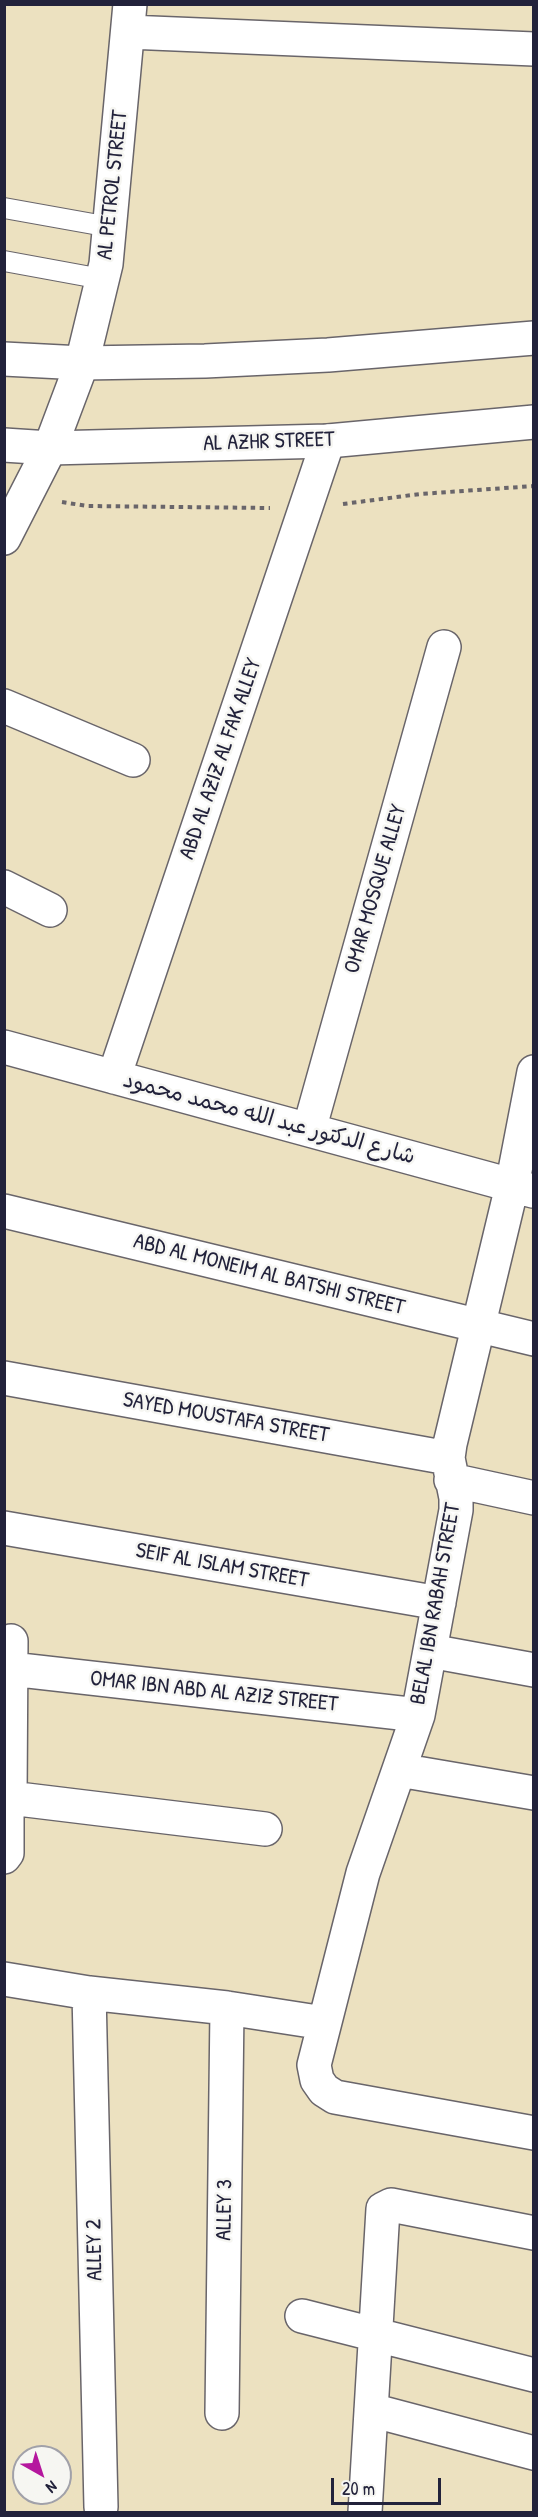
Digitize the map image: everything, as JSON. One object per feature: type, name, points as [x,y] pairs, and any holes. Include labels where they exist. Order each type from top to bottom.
[{"type":"street","points":[[129,18],[534,50]]},
{"type":"street","name":"AL PETROL STREET","points":[[4,538],[50,448],[82,363],[102,279],[110,227],[129,18]]},
{"type":"street","points":[[4,359],[82,363],[205,361],[328,355],[534,338]]},
{"type":"street","name":"AL AZHR STREET","points":[[4,445],[50,448],[328,441],[534,422]]},
{"type":"street","name":"ABD AL AZIZ AL FAK ALLEY","points":[[114,1077],[328,441]]},
{"type":"street","name":"OMAR MOSQUE ALLEY","points":[[309,1130],[444,647]]},
{"type":"street","points":[[4,706],[133,760]]},
{"type":"street","points":[[4,887],[50,910]]},
{"type":"street","name":"شارع الدكتور عبد الله محمد محمود","points":[[4,1047],[523,1188]]},
{"type":"street","name":"BELAL IBN RABAH STREET","points":[[534,1072],[523,1188],[478,1325],[450,1469],[456,1497],[456,1510],[418,1715],[363,1873],[314,2065],[315,2073],[324,2091],[335,2097],[534,2133]]},
{"type":"street","name":"ABD AL MONEIM AL BATSHI STREET","points":[[4,1211],[534,1339]]},
{"type":"street","name":"SAYED MOUSTAFA STREET","points":[[4,1377],[450,1469],[534,1498]]},
{"type":"street","name":"SEIF AL ISLAM STREET","points":[[4,1528],[439,1603]]},
{"type":"street","points":[[430,1651],[534,1670]]},
{"type":"street","name":"OMAR IBN ABD AL AZIZ STREET","points":[[7,1722],[11,1655],[418,1715]]},
{"type":"street","points":[[4,1857],[7,1853],[7,1804],[10,1798],[7,1722]]},
{"type":"street","points":[[399,1770],[534,1792]]},
{"type":"street","points":[[10,1798],[265,1829]]},
{"type":"street","points":[[4,1979],[89,1993],[227,2008],[324,2023]]},
{"type":"street","name":"ALLEY 2","points":[[89,1993],[101,2507]]},
{"type":"street","name":"ALLEY 3","points":[[222,2412],[227,2008]]},
{"type":"street","points":[[365,2512],[382,2212],[385,2206],[391,2205],[534,2233]]},
{"type":"street","points":[[302,2316],[534,2375]]},
{"type":"street","points":[[371,2410],[534,2453]]},
{"type":"lane","points":[[4,208],[110,227]]},
{"type":"lane","points":[[4,261],[102,279]]}]
